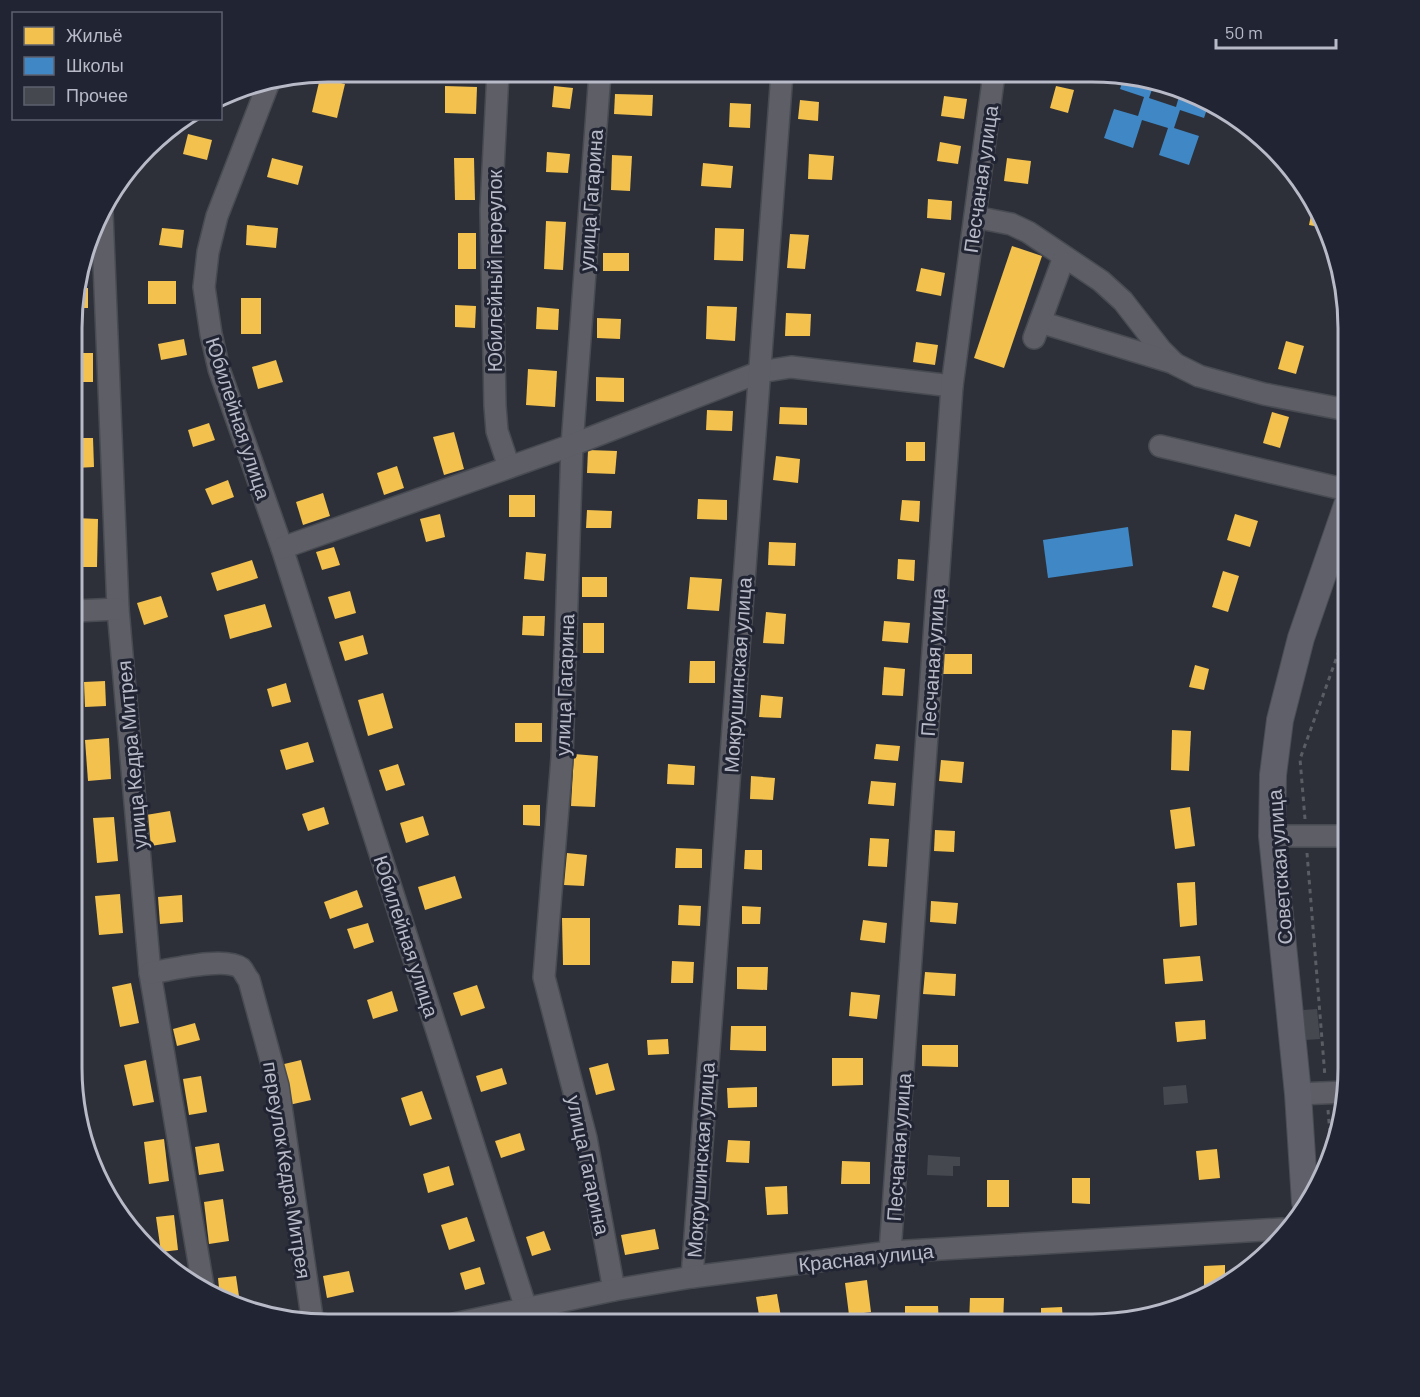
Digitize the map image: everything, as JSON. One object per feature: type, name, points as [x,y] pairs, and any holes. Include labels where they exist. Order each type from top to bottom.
[{"type":"main road","name":"Советская улица","points":[[1304,1191],[1298,1094],[1272,836],[1273,775],[1280,720],[1301,638],[1338,532]]},
{"type":"street","name":"Юбилейный переулок","points":[[498,82],[492,209],[495,406],[497,431],[509,467]]},
{"type":"street","name":"улица Гагарина","points":[[599,82],[572,445],[562,758],[544,976],[586,1138],[614,1290]]},
{"type":"street","name":"Мокрушинская улица","points":[[692,1277],[781,82]]},
{"type":"street","name":"Песчаная улица","points":[[890,1252],[952,386],[993,82]]},
{"type":"street","name":"Юбилейная улица","points":[[265,91],[218,216],[208,252],[204,287],[211,334],[219,369],[282,548],[528,1314]]},
{"type":"street","points":[[975,218],[1011,225],[1028,232],[1101,281],[1123,301],[1161,350],[1175,364]]},
{"type":"street","name":"улица Кедра Митрея","points":[[103,231],[118,609],[150,973],[202,1279]]},
{"type":"street","points":[[1064,257],[1037,330],[1175,364],[1199,376],[1264,394],[1338,408]]},
{"type":"street","points":[[282,548],[572,445],[760,372],[791,367],[952,386]]},
{"type":"street","points":[[1161,446],[1338,488]]},
{"type":"street","points":[[82,610],[118,609]]},
{"type":"street","points":[[1272,836],[1338,836]]},
{"type":"street","name":"переулок Кедра Митрея","points":[[150,973],[210,964],[229,964],[241,969],[249,980],[278,1086],[312,1314]]},
{"type":"street","points":[[1298,1094],[1336,1093]]},
{"type":"street","name":"Красная улица","points":[[538,1314],[614,1290],[692,1277],[890,1252],[1277,1229]]},
{"type":"path","points":[[1336,1093],[1317,1001],[1300,759],[1338,654]]},
{"type":"building: Жильё","points":[[319,83],[345,84],[337,118],[312,112]]},
{"type":"building: Жильё","points":[[445,86],[477,87],[476,114],[445,113]]},
{"type":"building: Жильё","points":[[554,86],[573,88],[570,109],[552,107]]},
{"type":"building: Жильё","points":[[1056,86],[1074,90],[1068,113],[1050,108]]},
{"type":"building: Жильё","points":[[615,94],[653,95],[652,116],[614,114]]},
{"type":"building: Жильё","points":[[944,96],[967,99],[964,119],[941,116]]},
{"type":"building: Жильё","points":[[800,100],[819,102],[818,121],[798,119]]},
{"type":"building: Жильё","points":[[730,103],[751,104],[750,128],[729,127]]},
{"type":"building: Жильё","points":[[188,134],[212,140],[207,160],[183,154]]},
{"type":"building: Жильё","points":[[940,142],[961,146],[958,164],[937,161]]},
{"type":"building: Жильё","points":[[547,152],[570,154],[568,173],[546,172]]},
{"type":"building: Жильё","points":[[809,154],[834,156],[832,180],[808,179]]},
{"type":"building: Жильё","points":[[612,155],[632,156],[630,191],[611,190]]},
{"type":"building: Жильё","points":[[272,158],[303,166],[298,185],[267,177]]},
{"type":"building: Жильё","points":[[454,158],[474,158],[475,200],[455,200]]},
{"type":"building: Жильё","points":[[1007,158],[1031,161],[1028,184],[1004,181]]},
{"type":"building: Жильё","points":[[703,163],[733,166],[731,188],[701,186]]},
{"type":"building: Жильё","points":[[928,199],[952,201],[951,220],[927,218]]},
{"type":"building: Жильё","points":[[1311,217],[1315,226],[1309,225]]},
{"type":"building: Жильё","points":[[546,221],[566,222],[563,270],[544,269]]},
{"type":"building: Жильё","points":[[247,225],[278,228],[276,248],[246,245]]},
{"type":"building: Жильё","points":[[162,228],[184,230],[182,248],[159,245]]},
{"type":"building: Жильё","points":[[715,228],[744,229],[743,261],[714,260]]},
{"type":"building: Жильё","points":[[458,233],[476,233],[476,269],[458,269]]},
{"type":"building: Жильё","points":[[790,234],[809,235],[805,269],[787,268]]},
{"type":"building: Жильё","points":[[1012,246],[1042,256],[1004,368],[974,358]]},
{"type":"building: Жильё","points":[[603,253],[629,253],[629,271],[603,271]]},
{"type":"building: Жильё","points":[[921,268],[945,273],[941,296],[916,291]]},
{"type":"building: Жильё","points":[[148,281],[176,281],[176,304],[148,304]]},
{"type":"building: Жильё","points":[[86,288],[88,288],[88,308],[84,308]]},
{"type":"building: Жильё","points":[[241,298],[261,298],[261,334],[241,334]]},
{"type":"building: Жильё","points":[[455,305],[476,306],[475,328],[455,327]]},
{"type":"building: Жильё","points":[[707,306],[737,307],[735,341],[706,339]]},
{"type":"building: Жильё","points":[[537,307],[559,309],[558,330],[536,329]]},
{"type":"building: Жильё","points":[[786,313],[811,314],[810,336],[785,336]]},
{"type":"building: Жильё","points":[[597,318],[621,319],[620,339],[597,338]]},
{"type":"building: Жильё","points":[[184,339],[187,355],[161,360],[158,344]]},
{"type":"building: Жильё","points":[[1286,341],[1304,346],[1296,374],[1278,369]]},
{"type":"building: Жильё","points":[[916,342],[938,345],[935,365],[913,362]]},
{"type":"building: Жильё","points":[[82,353],[93,353],[93,382],[82,382]]},
{"type":"building: Жильё","points":[[276,360],[283,382],[258,389],[252,367]]},
{"type":"building: Жильё","points":[[528,369],[557,371],[555,407],[526,405]]},
{"type":"building: Жильё","points":[[596,377],[624,378],[624,402],[596,401]]},
{"type":"building: Жильё","points":[[780,407],[807,408],[807,425],[779,424]]},
{"type":"building: Жильё","points":[[707,410],[733,411],[732,431],[706,430]]},
{"type":"building: Жильё","points":[[1272,412],[1289,417],[1280,448],[1263,443]]},
{"type":"building: Жильё","points":[[209,423],[215,440],[193,447],[188,430]]},
{"type":"building: Жильё","points":[[454,432],[464,469],[444,475],[433,437]]},
{"type":"building: Жильё","points":[[82,438],[93,438],[94,467],[82,468]]},
{"type":"building: Жильё","points":[[906,442],[925,442],[925,461],[906,461]]},
{"type":"building: Жильё","points":[[588,450],[617,451],[615,474],[587,473]]},
{"type":"building: Жильё","points":[[776,456],[800,459],[798,483],[773,480]]},
{"type":"building: Жильё","points":[[397,466],[404,488],[384,495],[377,473]]},
{"type":"building: Жильё","points":[[228,480],[234,497],[212,505],[205,489]]},
{"type":"building: Жильё","points":[[323,493],[330,516],[303,525],[296,502]]},
{"type":"building: Жильё","points":[[509,495],[535,495],[535,517],[509,517]]},
{"type":"building: Жильё","points":[[698,499],[727,500],[727,520],[697,519]]},
{"type":"building: Жильё","points":[[902,500],[920,501],[919,522],[900,520]]},
{"type":"building: Жильё","points":[[587,510],[612,511],[611,528],[586,528]]},
{"type":"building: Жильё","points":[[440,514],[445,537],[426,542],[420,519]]},
{"type":"building: Жильё","points":[[1235,514],[1258,521],[1250,547],[1227,540]]},
{"type":"building: Жильё","points":[[82,518],[98,519],[97,567],[82,567]]},
{"type":"building: Жильё","points":[[769,542],[796,543],[795,566],[768,565]]},
{"type":"building: Жильё","points":[[334,547],[340,565],[322,570],[316,552]]},
{"type":"building: Жильё","points":[[526,552],[546,554],[544,581],[524,579]]},
{"type":"building: Жильё","points":[[898,559],[915,560],[914,581],[897,579]]},
{"type":"building: Жильё","points":[[252,560],[258,578],[217,591],[211,573]]},
{"type":"building: Жильё","points":[[1223,571],[1239,576],[1228,612],[1212,607]]},
{"type":"building: Жильё","points":[[582,577],[607,577],[607,597],[582,597]]},
{"type":"building: Жильё","points":[[690,577],[722,579],[719,611],[687,609]]},
{"type":"building: Жильё","points":[[350,591],[356,613],[335,619],[328,597]]},
{"type":"building: Жильё","points":[[161,596],[168,617],[144,625],[137,603]]},
{"type":"building: Жильё","points":[[265,604],[272,627],[230,639],[224,615]]},
{"type":"building: Жильё","points":[[766,612],[786,614],[784,644],[763,643]]},
{"type":"building: Жильё","points":[[523,616],[545,616],[544,636],[522,635]]},
{"type":"building: Жильё","points":[[884,621],[910,623],[908,643],[882,641]]},
{"type":"building: Жильё","points":[[583,623],[604,623],[604,653],[583,653]]},
{"type":"building: Жильё","points":[[363,635],[368,654],[345,661],[339,642]]},
{"type":"building: Жильё","points":[[944,654],[972,654],[972,674],[943,674]]},
{"type":"building: Жильё","points":[[690,661],[715,661],[715,683],[689,683]]},
{"type":"building: Жильё","points":[[1195,665],[1209,669],[1204,690],[1189,687]]},
{"type":"building: Жильё","points":[[884,667],[905,669],[903,696],[882,695]]},
{"type":"building: Жильё","points":[[105,681],[106,706],[85,707],[84,682]]},
{"type":"building: Жильё","points":[[286,683],[291,702],[272,707],[267,689]]},
{"type":"building: Жильё","points":[[383,693],[393,728],[368,736],[358,700]]},
{"type":"building: Жильё","points":[[761,695],[783,697],[781,718],[759,717]]},
{"type":"building: Жильё","points":[[515,723],[542,723],[542,742],[515,742]]},
{"type":"building: Жильё","points":[[1172,730],[1191,731],[1189,771],[1171,770]]},
{"type":"building: Жильё","points":[[109,738],[111,779],[88,781],[85,740]]},
{"type":"building: Жильё","points":[[308,742],[314,762],[286,770],[280,750]]},
{"type":"building: Жильё","points":[[876,744],[900,746],[898,761],[874,759]]},
{"type":"building: Жильё","points":[[574,754],[598,756],[595,807],[571,806]]},
{"type":"building: Жильё","points":[[941,760],[964,762],[962,783],[939,781]]},
{"type":"building: Жильё","points":[[398,764],[405,785],[386,791],[379,770]]},
{"type":"building: Жильё","points":[[668,764],[695,766],[694,785],[667,784]]},
{"type":"building: Жильё","points":[[751,776],[775,778],[773,800],[750,799]]},
{"type":"building: Жильё","points":[[871,781],[896,783],[894,806],[868,804]]},
{"type":"building: Жильё","points":[[523,805],[540,805],[540,826],[523,825]]},
{"type":"building: Жильё","points":[[324,807],[329,824],[308,831],[302,814]]},
{"type":"building: Жильё","points":[[1190,807],[1195,846],[1175,849],[1170,810]]},
{"type":"building: Жильё","points":[[170,811],[176,842],[151,846],[146,815]]},
{"type":"building: Жильё","points":[[423,816],[429,835],[406,843],[400,823]]},
{"type":"building: Жильё","points":[[114,817],[118,861],[97,863],[93,818]]},
{"type":"building: Жильё","points":[[935,830],[955,831],[954,852],[934,851]]},
{"type":"building: Жильё","points":[[870,838],[889,839],[887,867],[868,866]]},
{"type":"building: Жильё","points":[[676,848],[702,849],[702,868],[675,868]]},
{"type":"building: Жильё","points":[[745,850],[762,850],[762,870],[744,869]]},
{"type":"building: Жильё","points":[[567,853],[587,855],[584,886],[564,885]]},
{"type":"building: Жильё","points":[[455,876],[462,898],[425,910],[418,887]]},
{"type":"building: Жильё","points":[[1195,882],[1197,925],[1180,927],[1177,883]]},
{"type":"building: Жильё","points":[[357,890],[363,907],[330,919],[324,902]]},
{"type":"building: Жильё","points":[[120,894],[123,933],[99,935],[95,896]]},
{"type":"building: Жильё","points":[[182,895],[183,922],[160,924],[158,897]]},
{"type":"building: Жильё","points":[[931,901],[958,903],[956,924],[930,922]]},
{"type":"building: Жильё","points":[[679,905],[701,906],[700,926],[678,925]]},
{"type":"building: Жильё","points":[[742,906],[761,907],[760,924],[742,924]]},
{"type":"building: Жильё","points":[[562,918],[590,918],[590,965],[563,965]]},
{"type":"building: Жильё","points":[[863,920],[887,923],[885,943],[860,940]]},
{"type":"building: Жильё","points":[[368,923],[374,942],[354,949],[347,929]]},
{"type":"building: Жильё","points":[[1200,956],[1203,981],[1165,984],[1163,959]]},
{"type":"building: Жильё","points":[[672,961],[694,962],[693,983],[671,983]]},
{"type":"building: Жильё","points":[[737,967],[768,967],[767,990],[737,989]]},
{"type":"building: Жильё","points":[[925,972],[956,974],[955,996],[923,994]]},
{"type":"building: Жильё","points":[[131,983],[139,1023],[120,1027],[112,987]]},
{"type":"building: Жильё","points":[[477,985],[485,1008],[461,1016],[453,993]]},
{"type":"building: Жильё","points":[[392,991],[398,1011],[373,1019],[367,1000]]},
{"type":"building: Жильё","points":[[851,992],[880,995],[877,1019],[849,1016]]},
{"type":"building: Жильё","points":[[1205,1020],[1206,1039],[1177,1042],[1175,1022]]},
{"type":"building: Жильё","points":[[195,1023],[200,1040],[177,1046],[173,1029]]},
{"type":"building: Жильё","points":[[731,1026],[766,1026],[766,1051],[730,1050]]},
{"type":"building: Жильё","points":[[668,1039],[669,1054],[648,1055],[647,1040]]},
{"type":"building: Жильё","points":[[922,1045],[958,1045],[958,1067],[922,1066]]},
{"type":"building: Жильё","points":[[832,1058],[863,1058],[863,1085],[832,1086]]},
{"type":"building: Жильё","points":[[146,1060],[154,1102],[133,1106],[124,1065]]},
{"type":"building: Жильё","points":[[301,1060],[311,1100],[289,1105],[280,1065]]},
{"type":"building: Жильё","points":[[608,1063],[615,1090],[596,1095],[589,1068]]},
{"type":"building: Жильё","points":[[502,1068],[507,1084],[481,1092],[476,1076]]},
{"type":"building: Жильё","points":[[201,1076],[207,1112],[189,1115],[183,1079]]},
{"type":"building: Жильё","points":[[757,1087],[757,1107],[728,1108],[727,1088]]},
{"type":"building: Жильё","points":[[422,1091],[432,1119],[410,1126],[401,1098]]},
{"type":"building: Жильё","points":[[520,1133],[525,1150],[501,1158],[495,1141]]},
{"type":"building: Жильё","points":[[164,1139],[169,1181],[149,1184],[144,1142]]},
{"type":"building: Жильё","points":[[728,1140],[750,1141],[749,1163],[726,1162]]},
{"type":"building: Жильё","points":[[219,1143],[224,1171],[199,1175],[195,1147]]},
{"type":"building: Жильё","points":[[1217,1149],[1220,1178],[1199,1180],[1196,1151]]},
{"type":"building: Жильё","points":[[842,1161],[870,1162],[870,1184],[841,1184]]},
{"type":"building: Жильё","points":[[449,1166],[454,1185],[428,1193],[423,1174]]},
{"type":"building: Жильё","points":[[1072,1178],[1090,1178],[1090,1204],[1072,1203]]},
{"type":"building: Жильё","points":[[987,1180],[1009,1180],[1009,1207],[987,1207]]},
{"type":"building: Жильё","points":[[787,1186],[788,1214],[767,1215],[765,1187]]},
{"type":"building: Жильё","points":[[223,1199],[229,1241],[209,1244],[204,1202]]},
{"type":"building: Жильё","points":[[174,1215],[178,1250],[165,1252],[160,1247],[156,1217]]},
{"type":"building: Жильё","points":[[467,1217],[475,1241],[449,1250],[441,1225]]},
{"type":"building: Жильё","points":[[655,1229],[659,1249],[625,1255],[621,1235]]},
{"type":"building: Жильё","points":[[544,1231],[551,1250],[532,1256],[526,1237]]},
{"type":"building: Жильё","points":[[1225,1265],[1225,1275],[1204,1286],[1204,1266]]},
{"type":"building: Жильё","points":[[480,1267],[485,1284],[465,1290],[460,1273]]},
{"type":"building: Жильё","points":[[349,1271],[354,1292],[327,1298],[323,1276]]},
{"type":"building: Жильё","points":[[236,1276],[239,1297],[219,1288],[218,1278]]},
{"type":"building: Жильё","points":[[867,1280],[871,1312],[849,1314],[845,1283]]},
{"type":"building: Жильё","points":[[777,1294],[780,1314],[759,1314],[756,1297]]},
{"type":"building: Жильё","points":[[970,1298],[1004,1298],[1003,1314],[969,1314]]},
{"type":"building: Жильё","points":[[905,1306],[938,1306],[938,1314],[905,1314]]},
{"type":"building: Жильё","points":[[1062,1307],[1062,1314],[1041,1314],[1041,1308]]},
{"type":"building: Школы","points":[[1121,85],[1152,90],[1149,98],[1176,107],[1178,99],[1206,112],[1204,118],[1180,110],[1174,128],[1199,136],[1189,165],[1159,155],[1168,128],[1142,120],[1133,148],[1104,138],[1114,109],[1138,116],[1144,97],[1120,89]]},
{"type":"building: Школы","points":[[1128,527],[1133,566],[1048,578],[1043,540]]},
{"type":"building: Прочее","points":[[1317,1009],[1320,1039],[1305,1040],[1303,1010]]},
{"type":"building: Прочее","points":[[1186,1085],[1188,1103],[1164,1105],[1163,1087]]},
{"type":"building: Прочее","points":[[928,1155],[960,1157],[960,1166],[953,1166],[953,1176],[927,1175]]}]
